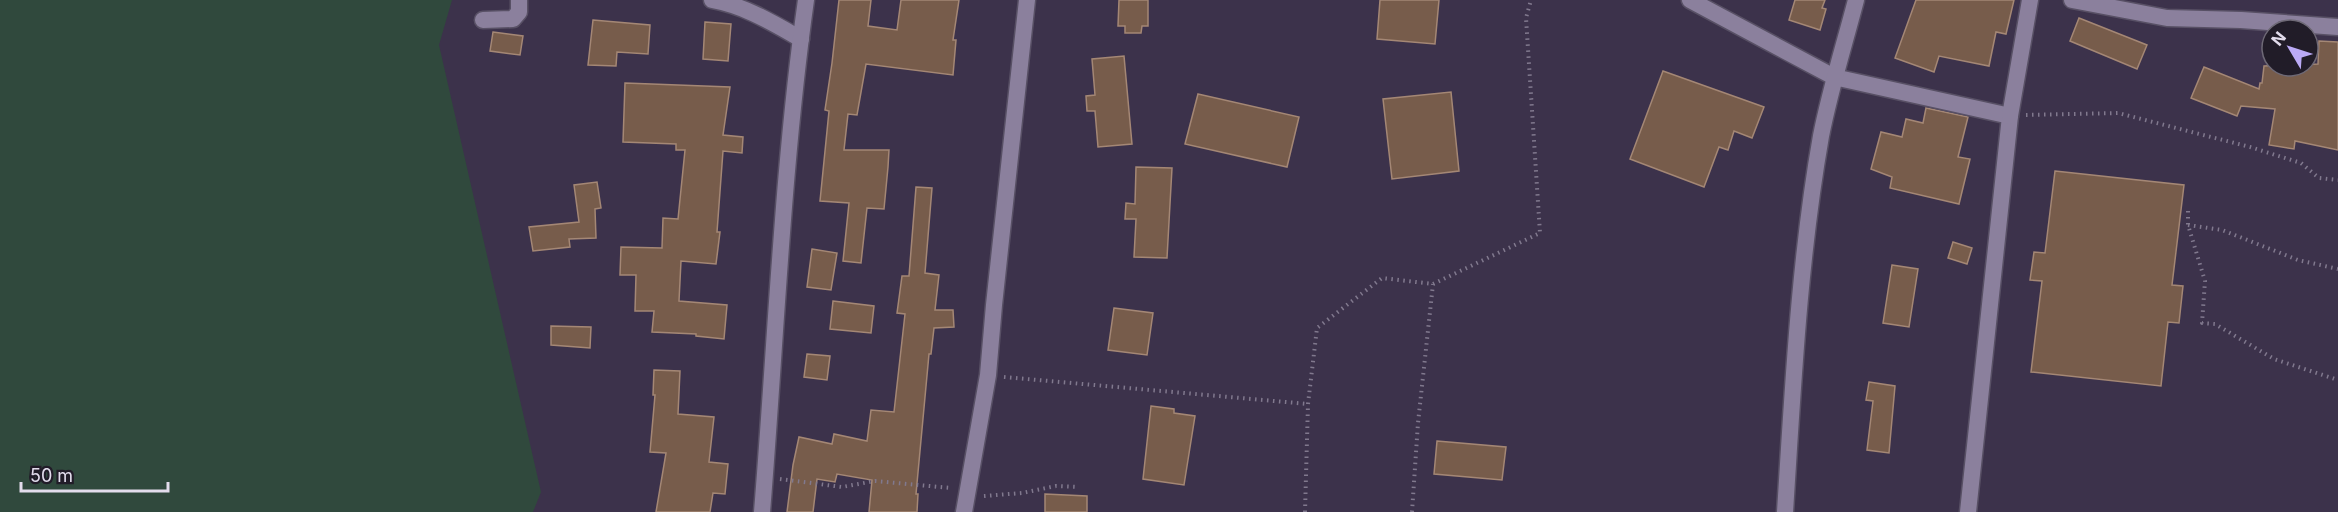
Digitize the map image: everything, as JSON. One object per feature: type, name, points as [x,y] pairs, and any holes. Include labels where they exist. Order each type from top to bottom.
[{"type":"street","points":[[483,20],[513,19],[519,12],[519,0]]},
{"type":"street","points":[[712,0],[753,12],[801,39]]},
{"type":"street","points":[[762,512],[773,377],[783,196],[806,0]]},
{"type":"street","points":[[964,512],[988,375],[1027,0]]},
{"type":"street","points":[[1690,0],[1834,77],[2010,116]]},
{"type":"street","points":[[1785,512],[1810,208],[1834,77],[1856,0]]},
{"type":"street","points":[[1968,512],[2010,116],[2030,0]]},
{"type":"street","points":[[2072,0],[2167,18],[2241,20],[2338,27]]},
{"type":"path","points":[[1305,512],[1308,404],[1317,328],[1382,278],[1433,284],[1540,233],[1526,18],[1532,0]]},
{"type":"path","points":[[2010,116],[2118,112],[2250,147],[2301,163],[2319,178],[2338,180]]},
{"type":"path","points":[[2188,211],[2188,225],[2205,281],[2202,323],[2215,324],[2274,359],[2338,380]]},
{"type":"path","points":[[2188,225],[2222,230],[2298,260],[2338,269]]},
{"type":"path","points":[[1412,512],[1418,423],[1433,284]]},
{"type":"path","points":[[988,375],[1308,404]]},
{"type":"path","points":[[765,477],[842,487],[875,482],[967,489],[975,495],[992,496],[1022,494],[1056,486],[1078,487]]},
{"type":"green space","points":[[0,0],[452,0],[439,45],[541,492],[533,512],[0,512]]},
{"type":"building","points":[[839,0],[871,0],[868,26],[897,30],[901,0],[959,0],[953,40],[956,40],[953,75],[866,64],[857,115],[848,114],[844,150],[889,150],[884,209],[867,208],[861,263],[843,261],[849,203],[820,201],[829,111],[825,110]]},
{"type":"building","points":[[1119,0],[1148,0],[1148,26],[1142,26],[1141,33],[1125,33],[1125,26],[1118,26]]},
{"type":"building","points":[[1380,0],[1439,0],[1435,44],[1377,39]]},
{"type":"building","points":[[1795,0],[1825,0],[1822,8],[1826,9],[1820,30],[1789,20]]},
{"type":"building","points":[[1916,0],[2014,0],[2006,34],[1996,32],[1989,66],[1939,56],[1934,72],[1895,58]]},
{"type":"building","points":[[2079,18],[2147,45],[2137,69],[2070,41]]},
{"type":"building","points":[[593,20],[650,25],[648,54],[617,52],[616,66],[588,65]]},
{"type":"building","points":[[705,22],[731,24],[728,61],[703,59]]},
{"type":"building","points":[[493,32],[523,36],[520,55],[490,51]]},
{"type":"building","points":[[2320,41],[2338,42],[2338,150],[2295,141],[2294,149],[2269,145],[2275,109],[2241,106],[2237,116],[2191,98],[2204,67],[2259,89],[2263,78],[2320,78]]},
{"type":"building","points":[[1124,56],[1132,144],[1098,147],[1095,111],[1087,111],[1086,96],[1095,95],[1092,59]]},
{"type":"building","points":[[1663,71],[1764,107],[1752,138],[1734,131],[1728,150],[1719,147],[1704,187],[1630,159]]},
{"type":"building","points":[[625,83],[730,87],[723,135],[743,137],[742,153],[723,151],[717,232],[720,232],[716,264],[681,261],[679,301],[727,305],[724,339],[696,336],[696,334],[652,332],[654,311],[635,311],[636,275],[620,275],[621,247],[662,248],[663,218],[678,219],[685,150],[676,150],[676,144],[623,142]]},
{"type":"building","points":[[1451,92],[1459,171],[1392,179],[1383,99]]},
{"type":"building","points":[[1198,94],[1299,117],[1287,167],[1185,144]]},
{"type":"building","points":[[1926,108],[1968,117],[1958,157],[1970,159],[1959,204],[1890,188],[1892,177],[1871,169],[1881,132],[1902,137],[1906,119],[1923,123]]},
{"type":"building","points":[[1136,167],[1172,168],[1167,258],[1134,257],[1136,219],[1125,219],[1126,203],[1135,204]]},
{"type":"building","points":[[2055,171],[2184,185],[2172,285],[2183,286],[2179,323],[2168,322],[2161,386],[2031,372],[2042,281],[2030,280],[2034,252],[2045,253]]},
{"type":"building","points":[[597,182],[601,208],[595,209],[596,238],[569,239],[570,247],[533,251],[529,227],[579,222],[574,185]]},
{"type":"building","points":[[916,187],[932,188],[925,273],[939,275],[935,310],[953,310],[954,327],[934,328],[931,354],[929,354],[916,494],[918,494],[917,512],[869,512],[872,480],[837,474],[835,482],[817,479],[813,512],[787,512],[799,437],[832,444],[834,434],[867,441],[871,410],[894,412],[905,314],[897,313],[902,276],[909,276]]},
{"type":"building","points":[[1953,242],[1972,248],[1967,264],[1948,258]]},
{"type":"building","points":[[812,249],[837,253],[831,290],[807,287]]},
{"type":"building","points":[[1892,265],[1918,269],[1909,327],[1883,323]]},
{"type":"building","points":[[833,301],[874,306],[871,333],[830,329]]},
{"type":"building","points":[[1114,308],[1153,313],[1147,355],[1108,350]]},
{"type":"building","points":[[551,326],[591,327],[590,348],[551,345]]},
{"type":"building","points":[[807,354],[830,356],[827,380],[804,377]]},
{"type":"building","points":[[654,370],[680,371],[678,414],[714,417],[709,462],[728,464],[725,494],[713,493],[710,512],[656,512],[666,453],[650,452],[655,395],[653,395]]},
{"type":"building","points":[[1869,382],[1895,386],[1889,453],[1867,450],[1873,401],[1866,400]]},
{"type":"building","points":[[1151,406],[1174,409],[1174,413],[1195,416],[1184,485],[1143,479]]},
{"type":"building","points":[[1437,441],[1506,447],[1502,480],[1434,474]]},
{"type":"building","points":[[1045,494],[1087,496],[1087,512],[1045,512]]}]
